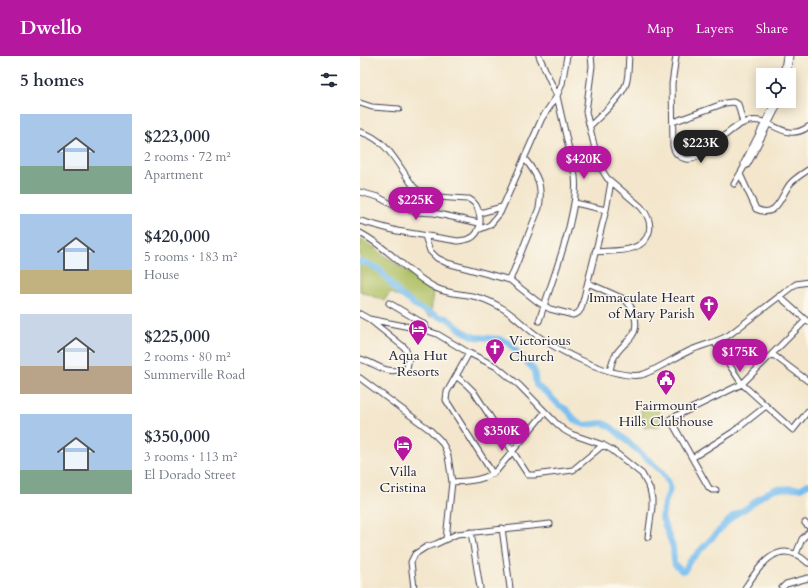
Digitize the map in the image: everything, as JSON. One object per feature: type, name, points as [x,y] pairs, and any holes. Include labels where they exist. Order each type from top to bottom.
[{"type":"street","points":[[539,56],[557,96],[577,189],[575,203],[564,245],[539,321]]},
{"type":"street","points":[[478,230],[493,223],[502,207],[542,118],[557,96],[562,84],[567,56]]},
{"type":"street","points":[[590,56],[592,66],[586,107],[599,165],[611,182],[646,212],[650,222],[649,233],[643,242],[633,248],[595,252]]},
{"type":"street","points":[[590,126],[623,91],[627,82],[629,56]]},
{"type":"street","points":[[676,56],[672,84],[674,150],[676,154],[686,159],[696,158],[743,123],[758,121],[793,133],[799,132],[808,127]]},
{"type":"street","points":[[784,68],[786,56]]},
{"type":"street","points":[[788,68],[790,56]]},
{"type":"street","points":[[673,122],[725,103],[733,102],[738,104],[743,123]]},
{"type":"street","points":[[360,103],[372,107],[399,109]]},
{"type":"street","points":[[767,123],[773,108]]},
{"type":"street","points":[[734,184],[744,167],[744,163],[776,108]]},
{"type":"street","points":[[360,132],[372,137],[386,147],[418,192],[430,196],[472,200],[478,207],[480,213],[478,230],[473,237],[458,241],[397,231],[360,222]]},
{"type":"street","points":[[510,280],[539,208],[541,198],[539,181],[530,165],[524,158]]},
{"type":"street","points":[[740,174],[756,209],[761,212],[767,212],[777,206],[791,183],[808,170]]},
{"type":"street","points":[[425,236],[430,251],[441,261],[510,280],[544,306],[571,315],[578,313],[581,309],[588,283],[606,210],[611,182]]},
{"type":"street","points":[[360,192],[415,212],[434,213],[479,223]]},
{"type":"street","points":[[575,203],[606,210]]},
{"type":"street","points":[[480,213],[502,207]]},
{"type":"street","points":[[360,233],[376,242],[411,271],[436,288],[449,293],[479,298],[492,302],[504,309],[544,340],[571,356],[620,374],[642,375],[691,350],[715,343],[729,336],[796,284],[808,282]]},
{"type":"street","points":[[588,283],[624,299],[629,303],[635,316],[635,329],[633,334],[614,356],[610,371]]},
{"type":"street","points":[[716,490],[709,488],[670,419],[742,384],[807,321],[779,296]]},
{"type":"street","points":[[389,303],[425,325],[424,330]]},
{"type":"street","points":[[360,314],[369,319],[405,348],[409,358],[407,368],[399,370],[381,369],[360,359]]},
{"type":"street","points":[[369,319],[437,334],[469,353],[498,367],[519,385],[555,422],[570,434],[603,445],[612,450],[642,474],[650,489],[652,499],[648,537]]},
{"type":"street","points":[[715,343],[742,384],[793,430],[808,411]]},
{"type":"street","points":[[469,353],[446,394],[446,400],[493,474]]},
{"type":"street","points":[[772,354],[808,381]]},
{"type":"street","points":[[456,376],[474,392],[526,474],[530,476],[573,470],[603,445]]},
{"type":"street","points":[[360,378],[362,383],[430,430],[441,441],[448,456],[452,482],[446,539]]},
{"type":"street","points":[[692,458],[733,432],[766,406]]},
{"type":"street","points":[[452,482],[484,478],[493,474],[545,412]]},
{"type":"street","points":[[414,588],[411,562],[415,554],[426,547],[457,534],[550,524]]},
{"type":"street","points":[[502,528],[510,588]]},
{"type":"street","points":[[471,532],[480,588]]},
{"type":"street","points":[[796,554],[802,539],[808,533]]},
{"type":"street","points":[[745,588],[766,559],[772,555],[780,552],[796,554],[808,563]]},
{"type":"street","points":[[782,588],[786,584],[808,578]]},
{"type":"green space","points":[[360,238],[433,290],[431,318],[407,301],[390,292],[384,301],[360,291]]},
{"type":"green space","points":[[658,407],[660,426],[644,428],[641,410]]},
{"type":"waterway","points":[[360,262],[369,264],[380,270],[398,292],[417,307],[439,317],[447,318],[461,330],[475,337],[501,339],[510,344],[534,370],[536,385],[559,405],[566,409],[577,422],[585,425],[603,423],[611,427],[661,471],[668,482],[670,489],[663,509],[662,518],[673,547],[674,564],[682,571],[685,570],[689,562],[733,516],[774,489],[801,488],[808,484]]},
{"type":"place","name":"Immaculate Heart of Mary Parish","points":[[709,322]]},
{"type":"place","name":"Aqua Hut Resorts","points":[[418,346]]},
{"type":"place","name":"Victorious Church","points":[[495,365]]},
{"type":"place","name":"Fairmount Hills Clubhouse","points":[[666,396]]},
{"type":"place","name":"Villa Cristina","points":[[403,462]]}]
